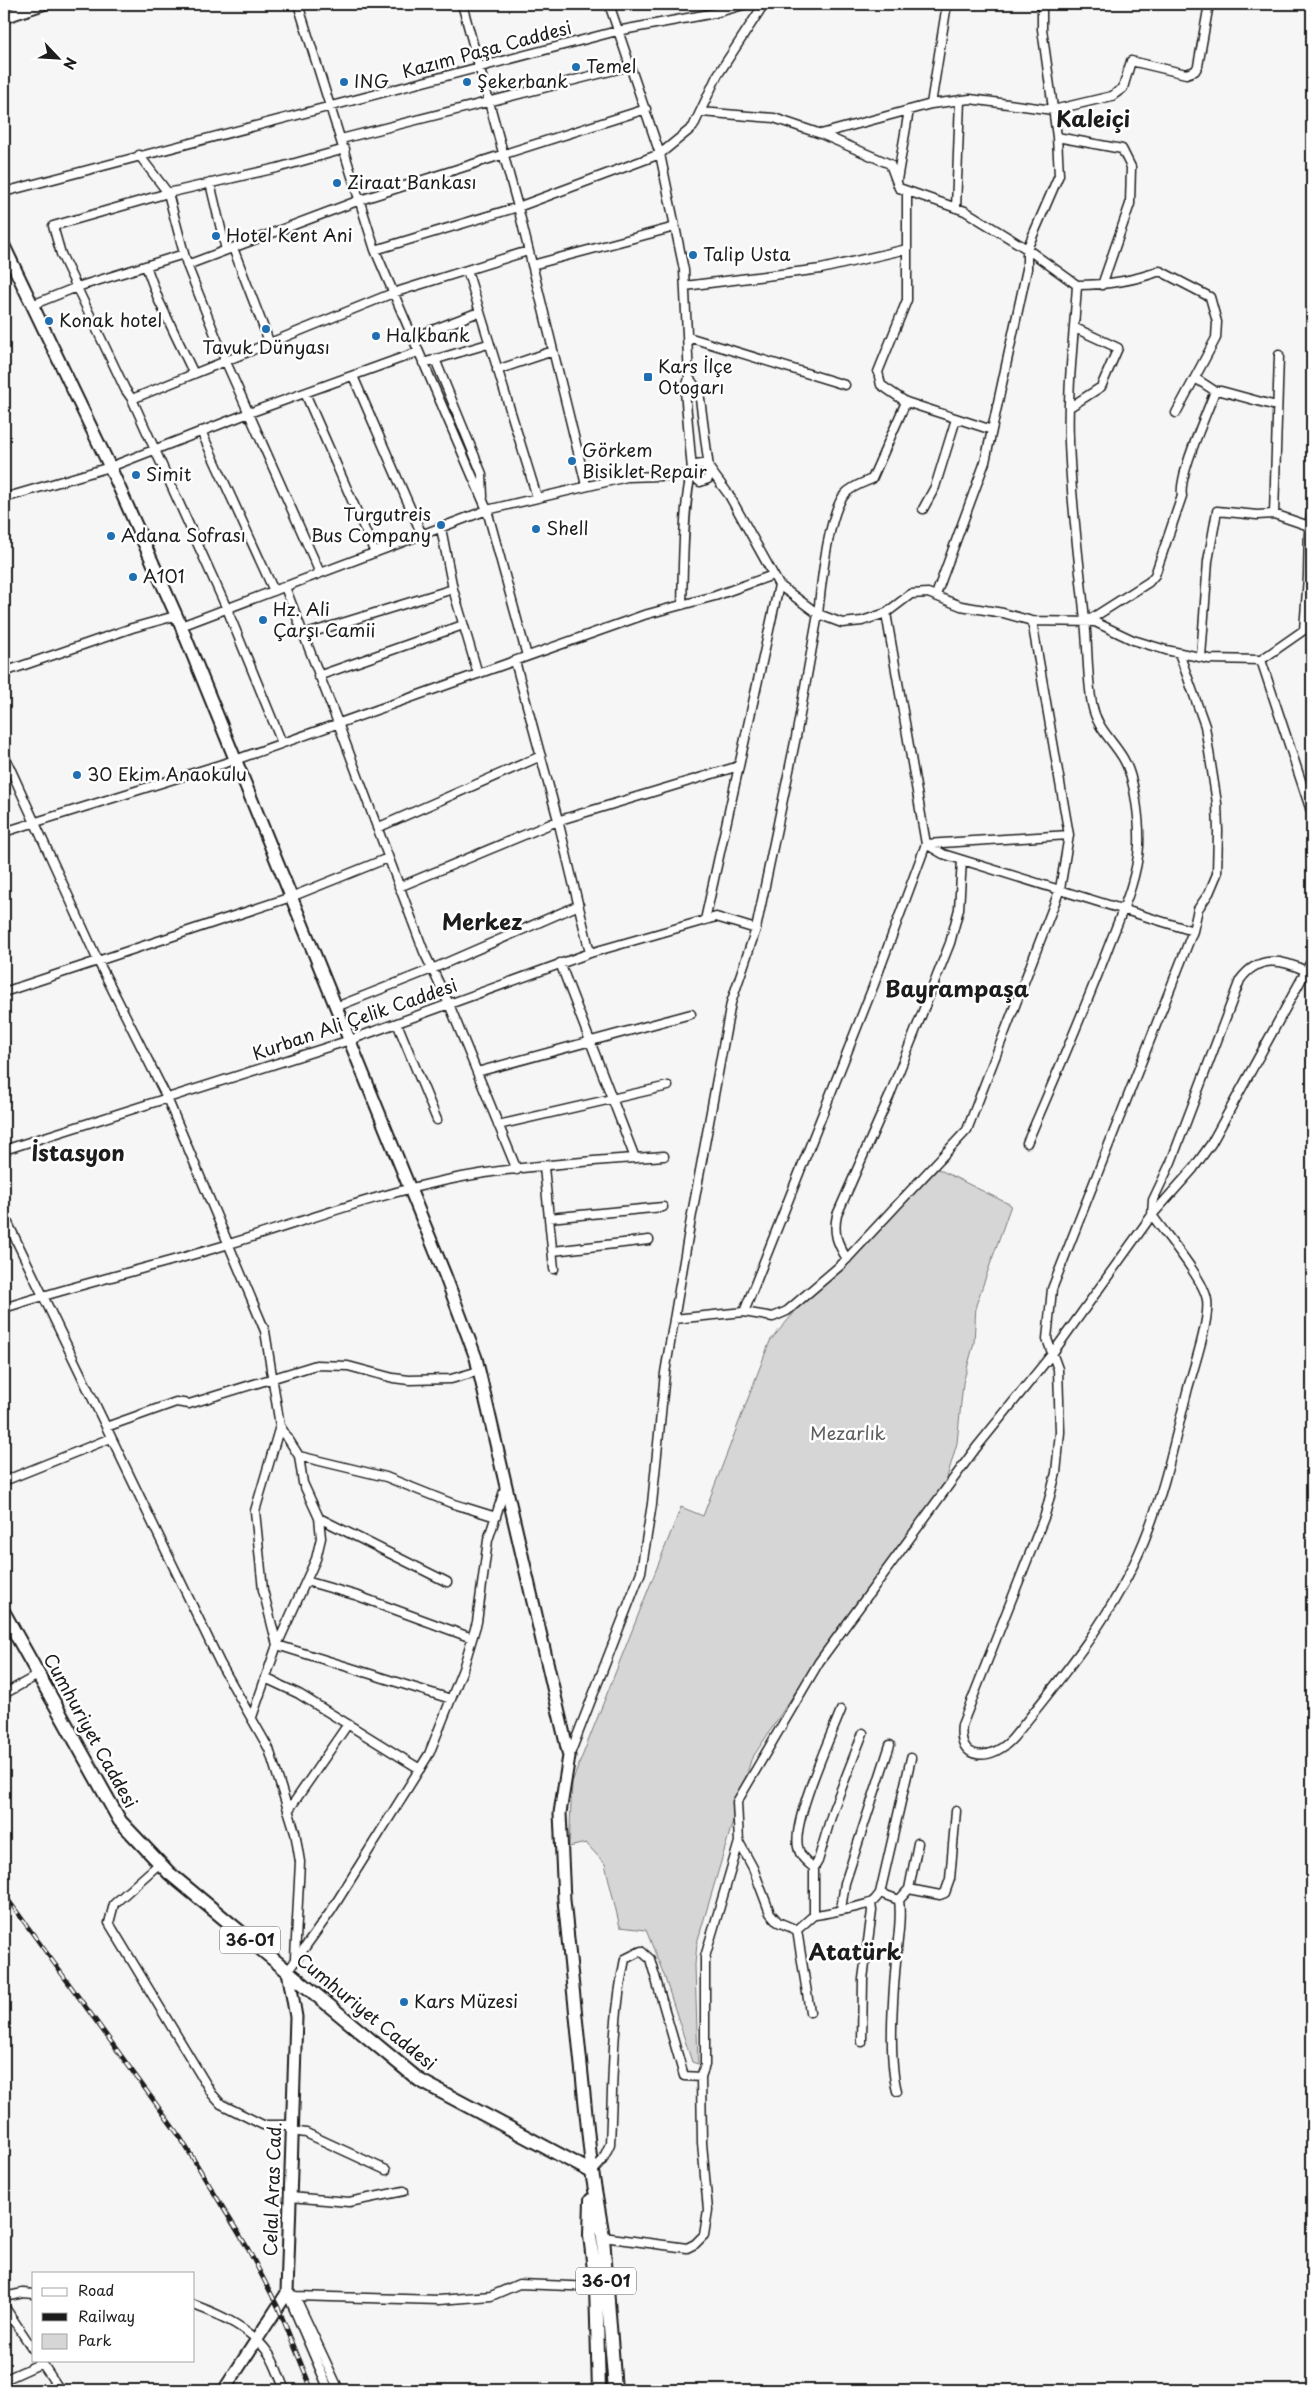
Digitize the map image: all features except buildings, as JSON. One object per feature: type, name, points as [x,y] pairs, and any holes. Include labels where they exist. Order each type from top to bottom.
[{"type":"main road","points":[[4,16],[43,4]]},
{"type":"main road","points":[[4,246],[110,467],[178,621],[446,1275],[479,1371],[569,1756],[560,1813],[564,1900],[592,2172]]},
{"type":"main road","name":"Cumhuriyet Caddesi","points":[[4,1613],[120,1821],[160,1863],[419,2080],[592,2172]]},
{"type":"main road","name":"Celal Aras Cad.","points":[[288,1971],[296,2017],[290,2197],[291,2295]]},
{"type":"main road","name":"36-01","points":[[592,2172],[603,2237],[615,2390]]},
{"type":"main road","name":"36-01","points":[[592,2172],[590,2235],[596,2287],[599,2390]]},
{"type":"main road","points":[[224,2390],[257,2340],[291,2295]]},
{"type":"street","points":[[298,4],[374,250],[487,510],[527,656]]},
{"type":"street","points":[[462,4],[487,102],[518,207],[586,485]]},
{"type":"street","points":[[609,4],[660,154],[685,286],[689,378],[685,391],[692,472],[687,492],[682,605]]},
{"type":"street","name":"Kazım Paşa Caddesi","points":[[4,192],[617,31],[715,13],[747,4]]},
{"type":"street","points":[[374,250],[518,207],[660,154],[694,127],[717,76],[764,4]]},
{"type":"street","points":[[931,104],[947,4]]},
{"type":"street","points":[[936,595],[978,483],[992,430],[1027,269],[1028,249],[1060,175],[1057,137],[1042,29],[1042,4]]},
{"type":"street","points":[[821,134],[931,104],[960,100],[970,99],[1053,110],[1118,93],[1126,80],[1131,61],[1186,74],[1191,73],[1199,63],[1208,4]]},
{"type":"street","points":[[341,139],[630,66]]},
{"type":"street","points":[[956,208],[960,100]]},
{"type":"street","points":[[186,265],[360,200],[646,109]]},
{"type":"street","points":[[897,182],[908,110]]},
{"type":"street","points":[[700,112],[774,118],[821,134],[890,164],[899,188],[965,211],[1028,249],[1077,284],[1102,285],[1131,281],[1160,271],[1210,297],[1217,322],[1216,338],[1176,413]]},
{"type":"street","points":[[1057,137],[1122,148],[1131,167],[1130,204],[1102,285]]},
{"type":"street","points":[[282,743],[227,608],[132,399],[125,389],[61,254],[54,226],[168,193],[278,168],[344,149]]},
{"type":"street","points":[[139,155],[168,193],[186,265],[226,362],[320,573]]},
{"type":"street","points":[[210,183],[230,249],[270,344]]},
{"type":"street","points":[[907,191],[907,300],[878,372],[881,385],[906,402],[956,420],[992,430]]},
{"type":"street","points":[[532,265],[675,227]]},
{"type":"street","points":[[685,286],[821,269],[907,249]]},
{"type":"street","points":[[132,399],[393,293],[528,251]]},
{"type":"street","points":[[32,305],[76,287],[184,254]]},
{"type":"street","points":[[146,266],[159,301],[194,374]]},
{"type":"street","points":[[467,270],[488,344],[537,497]]},
{"type":"street","points":[[1027,1143],[1090,994],[1122,910],[1137,862],[1139,830],[1127,765],[1102,732],[1096,719],[1090,687],[1086,622],[1074,534],[1068,439],[1070,368],[1075,328],[1077,284]]},
{"type":"street","points":[[412,338],[479,312]]},
{"type":"street","points":[[1070,407],[1101,387],[1118,348],[1075,328]]},
{"type":"street","points":[[688,337],[845,385]]},
{"type":"street","points":[[423,362],[488,344]]},
{"type":"street","points":[[497,370],[553,351]]},
{"type":"street","points":[[4,498],[110,467],[249,413],[418,352]]},
{"type":"street","points":[[1274,514],[1276,406],[1280,373],[1279,355]]},
{"type":"street","points":[[435,358],[482,474],[483,501]]},
{"type":"street","points":[[353,376],[422,535]]},
{"type":"street","points":[[689,378],[699,391],[710,476],[704,482],[696,481],[692,472]]},
{"type":"street","points":[[1195,378],[1215,391],[1276,406]]},
{"type":"street","points":[[1086,622],[1149,582],[1155,575],[1182,496],[1181,490],[1186,471],[1215,391]]},
{"type":"street","points":[[305,393],[375,552]]},
{"type":"street","points":[[569,1756],[641,1572],[652,1504],[665,1374],[731,1003],[756,929],[796,737],[818,614],[830,532],[843,496],[849,490],[872,479],[906,402]]},
{"type":"street","points":[[924,509],[935,486],[956,420]]},
{"type":"street","points":[[201,431],[274,591]]},
{"type":"street","points":[[4,672],[132,628],[178,621],[227,608],[487,510],[627,476],[692,472],[699,464],[709,468],[729,495],[779,585],[818,614],[833,621],[852,623],[886,612],[912,594],[928,593],[961,606],[1002,613],[1032,621],[1095,622],[1133,640],[1179,653],[1201,657],[1261,660],[1304,630],[1309,526],[1312,510]]},
{"type":"street","points":[[1201,657],[1208,561],[1216,510],[1257,515],[1274,514],[1309,526]]},
{"type":"street","points":[[441,528],[452,589],[478,674]]},
{"type":"street","points":[[4,832],[235,760],[644,615],[716,596],[773,575]]},
{"type":"street","points":[[705,920],[779,585]]},
{"type":"street","points":[[284,587],[432,970],[449,1004],[517,1170]]},
{"type":"street","points":[[303,635],[452,589]]},
{"type":"street","points":[[744,1312],[873,987],[926,844],[886,612]]},
{"type":"street","points":[[674,1319],[744,1312],[768,1317],[780,1315],[847,1259],[967,1130],[1060,889],[1068,835],[1032,621]]},
{"type":"street","points":[[318,676],[463,625]]},
{"type":"street","points":[[1179,653],[1205,726],[1217,803],[1217,874],[1209,893],[1198,909],[1193,931],[1094,1186],[1056,1274],[1049,1303],[1047,1339],[1058,1369],[1060,1432],[1056,1473],[1045,1516],[962,1725],[963,1742],[972,1752],[980,1755],[989,1755],[1004,1748],[1068,1669],[1100,1624],[1144,1542],[1154,1516],[1196,1359],[1208,1302],[1202,1286],[1152,1215],[1151,1204],[1171,1162],[1240,980],[1256,965],[1272,960],[1286,962],[1306,971]]},
{"type":"street","points":[[515,660],[558,820],[590,953]]},
{"type":"street","points":[[1261,660],[1312,814]]},
{"type":"street","points":[[4,755],[98,961],[167,1098],[227,1245],[265,1331],[280,1426],[299,1456],[303,1483],[319,1518],[321,1538],[316,1559],[277,1644],[252,1717]]},
{"type":"street","points":[[377,828],[541,756]]},
{"type":"street","points":[[399,887],[558,820],[739,766]]},
{"type":"street","points":[[926,844],[1068,835]]},
{"type":"street","points":[[926,844],[943,854],[1193,931]]},
{"type":"street","points":[[4,992],[291,896],[388,858]]},
{"type":"street","points":[[847,1259],[837,1243],[835,1233],[837,1214],[889,1097],[950,943],[959,909],[962,860]]},
{"type":"street","points":[[336,1007],[432,970],[578,906]]},
{"type":"street","name":"Kurban Ali Çelik Caddesi","points":[[4,1150],[350,1040],[590,953],[716,917],[740,922],[756,929]]},
{"type":"street","points":[[603,2237],[687,2248],[695,2244],[704,2235],[708,2210],[702,2143],[701,2077],[705,2065],[704,1957],[739,1842],[737,1802],[819,1662],[970,1456],[1052,1354],[1152,1215],[1211,1144],[1312,960]]},
{"type":"street","points":[[560,963],[635,1158]]},
{"type":"street","points":[[477,1072],[691,1014]]},
{"type":"street","points":[[397,1023],[437,1120]]},
{"type":"street","points":[[498,1125],[668,1086]]},
{"type":"street","points":[[4,1308],[42,1295],[227,1245],[354,1204],[458,1178],[544,1167],[664,1156]]},
{"type":"street","points":[[544,1167],[554,1269]]},
{"type":"street","points":[[549,1218],[662,1208]]},
{"type":"street","points":[[4,1215],[220,1663],[269,1749],[288,1811],[300,1862],[295,1958]]},
{"type":"street","points":[[553,1251],[648,1240]]},
{"type":"street","points":[[106,1427],[176,1402],[189,1404],[294,1370],[324,1364],[348,1366],[393,1378],[409,1380],[451,1379],[479,1371]]},
{"type":"street","points":[[277,1644],[263,1590],[255,1511],[280,1426]]},
{"type":"street","points":[[4,1481],[111,1438]]},
{"type":"street","points":[[299,1456],[386,1477],[450,1504],[496,1517]]},
{"type":"street","points":[[288,1971],[295,1958],[331,1911],[429,1754],[451,1699],[472,1638],[488,1540],[506,1486]]},
{"type":"street","points":[[319,1518],[447,1582]]},
{"type":"street","points":[[306,1581],[358,1596],[472,1638]]},
{"type":"street","points":[[277,1644],[451,1699]]},
{"type":"street","points":[[4,1694],[38,1675]]},
{"type":"street","points":[[265,1678],[299,1694],[420,1769]]},
{"type":"street","points":[[814,1868],[801,1856],[797,1845],[802,1811],[841,1710]]},
{"type":"street","points":[[288,1811],[348,1724]]},
{"type":"street","points":[[797,1930],[814,1914],[814,1868],[818,1861],[833,1810],[862,1733]]},
{"type":"street","points":[[841,1909],[845,1884],[890,1745]]},
{"type":"street","points":[[814,1914],[823,1915],[871,1903],[880,1893],[911,1758]]},
{"type":"street","points":[[909,1889],[940,1895],[945,1893],[950,1879],[956,1811]]},
{"type":"street","points":[[739,1842],[753,1868],[770,1914],[778,1922],[797,1930]]},
{"type":"street","points":[[899,1900],[909,1889],[918,1843]]},
{"type":"street","points":[[160,1863],[114,1904],[109,1923],[212,2094],[222,2104],[263,2125],[292,2128],[306,2133],[386,2170]]},
{"type":"street","points":[[880,1893],[899,1900]]},
{"type":"street","points":[[897,2091],[892,2072],[896,1961],[901,1914],[899,1900]]},
{"type":"street","points":[[862,2042],[863,1979],[872,1911],[871,1903]]},
{"type":"street","points":[[797,1930],[810,2012]]},
{"type":"street","points":[[592,2172],[602,2162],[610,2144],[618,1991],[625,1959],[641,1951],[650,1959],[684,2076],[701,2077]]},
{"type":"street","points":[[290,2197],[349,2202],[404,2191]]},
{"type":"street","points":[[291,2295],[439,2300],[491,2296],[519,2284],[596,2287]]},
{"type":"street","points":[[4,2297],[23,2293],[32,2294]]},
{"type":"street","points":[[291,2295],[329,2390]]},
{"type":"street","points":[[291,2295],[339,2390]]},
{"type":"street","points":[[195,2305],[222,2316],[257,2340],[269,2354],[286,2390]]},
{"type":"street","points":[[4,2306],[32,2348]]},
{"type":"street","points":[[4,2380],[41,2362],[60,2390]]},
{"type":"green space","name":"Mezarlık","points":[[938,1169],[1011,1205],[976,1305],[974,1343],[963,1383],[957,1443],[946,1481],[796,1691],[751,1760],[697,1943],[695,1965],[698,2064],[692,2062],[664,1975],[646,1930],[620,1927],[605,1864],[586,1843],[569,1847],[572,1782],[681,1507],[703,1516],[770,1341],[805,1300],[849,1261]]},
{"type":"railway","points":[[4,1894],[180,2137],[247,2247],[278,2307],[312,2390]]},
{"type":"place","name":"Temel","points":[[576,67]]},
{"type":"place","name":"ING","points":[[344,82]]},
{"type":"place","name":"Şekerbank","points":[[467,82]]},
{"type":"place","name":"Ziraat Bankası","points":[[337,183]]},
{"type":"place","name":"Hotel Kent Ani","points":[[216,236]]},
{"type":"place","name":"Talip Usta","points":[[693,255]]},
{"type":"place","name":"Konak hotel","points":[[49,321]]},
{"type":"place","name":"Tavuk Dünyası","points":[[266,329]]},
{"type":"place","name":"Halkbank","points":[[376,336]]},
{"type":"place","name":"Kars İlçe Otogarı","points":[[648,377]]},
{"type":"place","name":"Görkem Bisiklet Repair","points":[[572,461]]},
{"type":"place","name":"Simit","points":[[136,475]]},
{"type":"place","name":"Turgutreis Bus Company","points":[[441,525]]},
{"type":"place","name":"Shell","points":[[536,529]]},
{"type":"place","name":"Adana Sofrası","points":[[111,536]]},
{"type":"place","name":"A101","points":[[133,577]]},
{"type":"place","name":"Hz. Ali Çarşı Camii","points":[[263,620]]},
{"type":"place","name":"30 Ekim Anaokulu","points":[[77,775]]},
{"type":"place","name":"Kars Müzesi̇","points":[[404,2002]]},
{"type":"district","name":"Kaleiçi","points":[[1093,119]]},
{"type":"district","name":"Merkez","points":[[482,922]]},
{"type":"district","name":"Bayrampaşa","points":[[957,989]]},
{"type":"district","name":"İstasyon","points":[[78,1153]]},
{"type":"district","name":"Atatürk","points":[[855,1952]]}]
